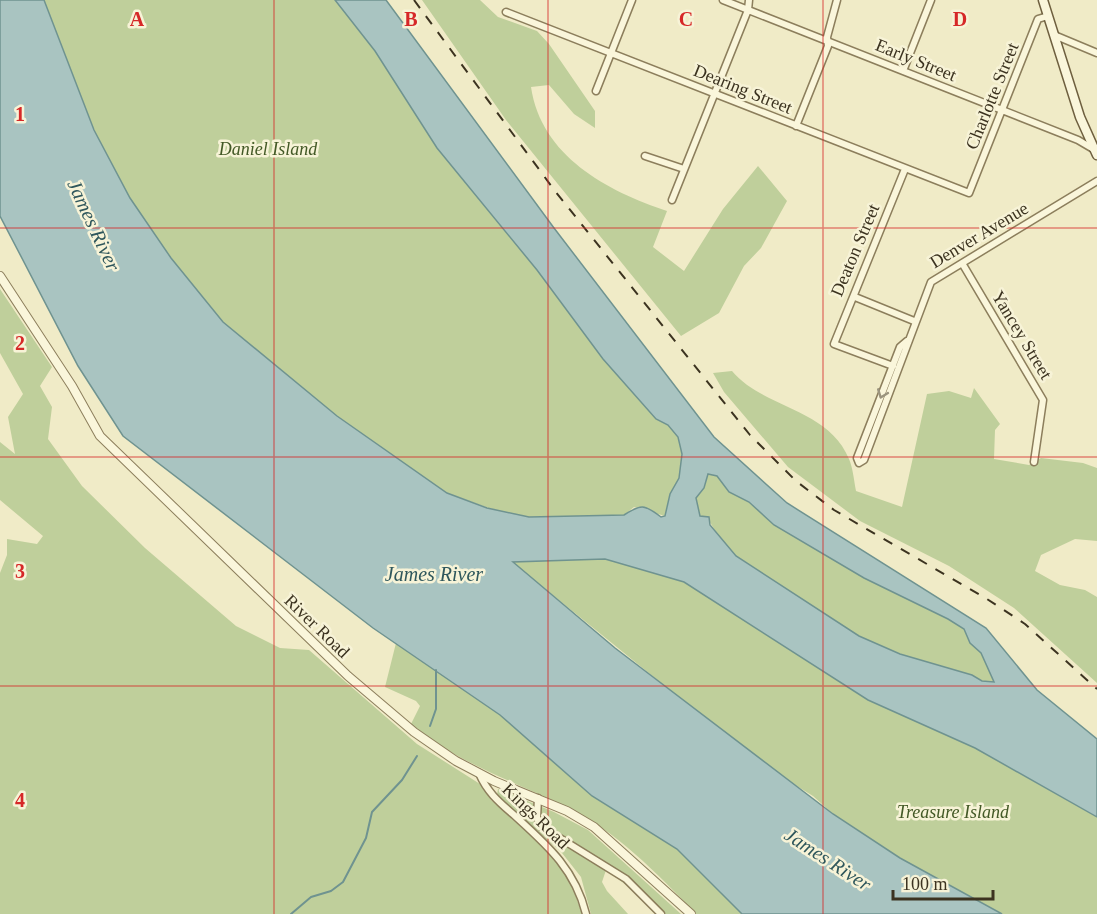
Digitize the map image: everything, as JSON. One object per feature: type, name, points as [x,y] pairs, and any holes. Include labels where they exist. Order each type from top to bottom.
[{"type":"main road","points":[[1043,0],[1080,117],[1096,152]]},
{"type":"street","points":[[596,91],[632,0]]},
{"type":"street","name":"Early Street","points":[[723,0],[1078,140],[1096,152]]},
{"type":"street","points":[[672,200],[748,10],[749,0]]},
{"type":"street","points":[[796,126],[828,46],[827,41],[837,0]]},
{"type":"street","points":[[903,71],[931,0]]},
{"type":"street","name":"Dearing Street","points":[[506,12],[969,193]]},
{"type":"street","name":"Charlotte Street","points":[[969,193],[1038,19],[1048,16]]},
{"type":"street","points":[[1054,35],[1097,53]]},
{"type":"street","points":[[645,156],[684,169]]},
{"type":"street","name":"Deaton Street","points":[[893,366],[834,344],[905,169]]},
{"type":"street","name":"Denver Avenue","points":[[907,341],[900,347],[857,458],[859,462],[864,460],[907,350],[907,341],[914,321],[931,282],[1097,181]]},
{"type":"street","name":"Yancey Street","points":[[962,263],[1043,400],[1034,462]]},
{"type":"street","name":"River Road","points":[[0,276],[72,386],[100,436],[282,614],[382,706],[435,748],[479,773],[538,798],[594,827],[691,914]]},
{"type":"street","points":[[855,297],[914,321]]},
{"type":"street","name":"Kings Road","points":[[479,773],[494,798],[565,865],[577,885],[585,914]]},
{"type":"street","points":[[538,798],[537,818],[542,827],[626,879],[661,914]]},
{"type":"green space","name":"Daniel Island","points":[[44,0],[335,0],[375,51],[437,148],[537,270],[603,359],[656,419],[668,425],[678,437],[682,454],[679,478],[670,494],[665,516],[634,507],[624,515],[529,517],[497,511],[447,493],[337,416],[223,322],[171,258],[130,198],[94,130]]},
{"type":"green space","points":[[422,0],[480,0],[498,17],[537,31],[549,44],[595,111],[595,128],[574,114],[549,85],[531,87],[537,111],[548,133],[580,167],[600,181],[644,203],[667,211],[653,247],[684,271],[723,209],[758,166],[787,201],[761,248],[744,266],[719,313],[681,336],[506,120]]},
{"type":"green space","points":[[0,289],[52,367],[40,386],[52,407],[48,439],[82,486],[145,548],[236,626],[280,648],[309,650],[417,744],[480,784],[491,800],[555,857],[569,877],[582,914],[0,914],[0,573],[7,555],[7,539],[37,544],[43,536],[0,500],[0,442],[15,454],[8,417],[23,394],[0,353]]},
{"type":"green space","points":[[732,371],[745,384],[761,394],[826,429],[839,442],[849,459],[856,491],[902,507],[927,394],[949,391],[971,398],[974,388],[1000,424],[995,430],[994,459],[1029,465],[1041,458],[1083,463],[1097,468],[1097,541],[1075,539],[1041,555],[1035,571],[1060,585],[1085,590],[1097,597],[1097,683],[1014,608],[949,566],[860,521],[788,467],[724,392],[713,373]]},
{"type":"green space","points":[[708,474],[717,476],[729,492],[749,502],[774,525],[864,578],[964,629],[970,643],[981,653],[994,682],[982,681],[972,675],[900,654],[859,636],[736,556],[721,540],[706,516],[700,517],[696,498],[704,488]]},
{"type":"green space","name":"Treasure Island","points":[[605,559],[684,582],[868,700],[975,748],[1097,817],[1097,914],[1002,914],[900,858],[833,814],[813,796],[779,775],[703,717],[512,562]]},
{"type":"green space","points":[[396,643],[500,715],[592,796],[677,849],[742,914],[696,914],[651,868],[619,840],[584,816],[447,750],[411,724],[420,706],[416,701],[385,687]]},
{"type":"green space","points":[[498,789],[554,812],[588,830],[681,914],[657,914],[637,893],[606,870],[602,882],[628,914],[591,914],[581,877],[562,853],[497,795]]},
{"type":"water","name":"James River","points":[[0,0],[44,0],[94,130],[130,198],[171,258],[223,322],[337,416],[447,493],[487,508],[529,517],[624,515],[639,507],[646,508],[661,517],[665,516],[670,494],[679,478],[682,454],[678,437],[668,425],[656,419],[603,359],[537,270],[437,148],[375,51],[335,0],[386,0],[554,228],[714,437],[787,503],[986,628],[1037,690],[1097,739],[1097,817],[975,748],[868,700],[684,582],[605,559],[513,562],[615,648],[833,814],[900,858],[1002,914],[742,914],[677,849],[592,796],[500,715],[373,628],[123,436],[78,366],[0,216]],"holes":[[[708,474],[717,476],[729,492],[749,502],[774,525],[864,578],[964,629],[970,643],[981,653],[994,682],[982,681],[972,675],[900,654],[859,636],[736,556],[710,525],[709,517],[700,516],[696,498],[704,488]]]},
{"type":"waterway","points":[[430,726],[436,709],[436,670]]},
{"type":"waterway","points":[[291,914],[311,897],[331,891],[343,882],[366,838],[372,812],[402,780],[417,756]]},
{"type":"railway","points":[[414,0],[555,191],[750,435],[796,481],[834,510],[987,599],[1025,624],[1097,689]]}]
